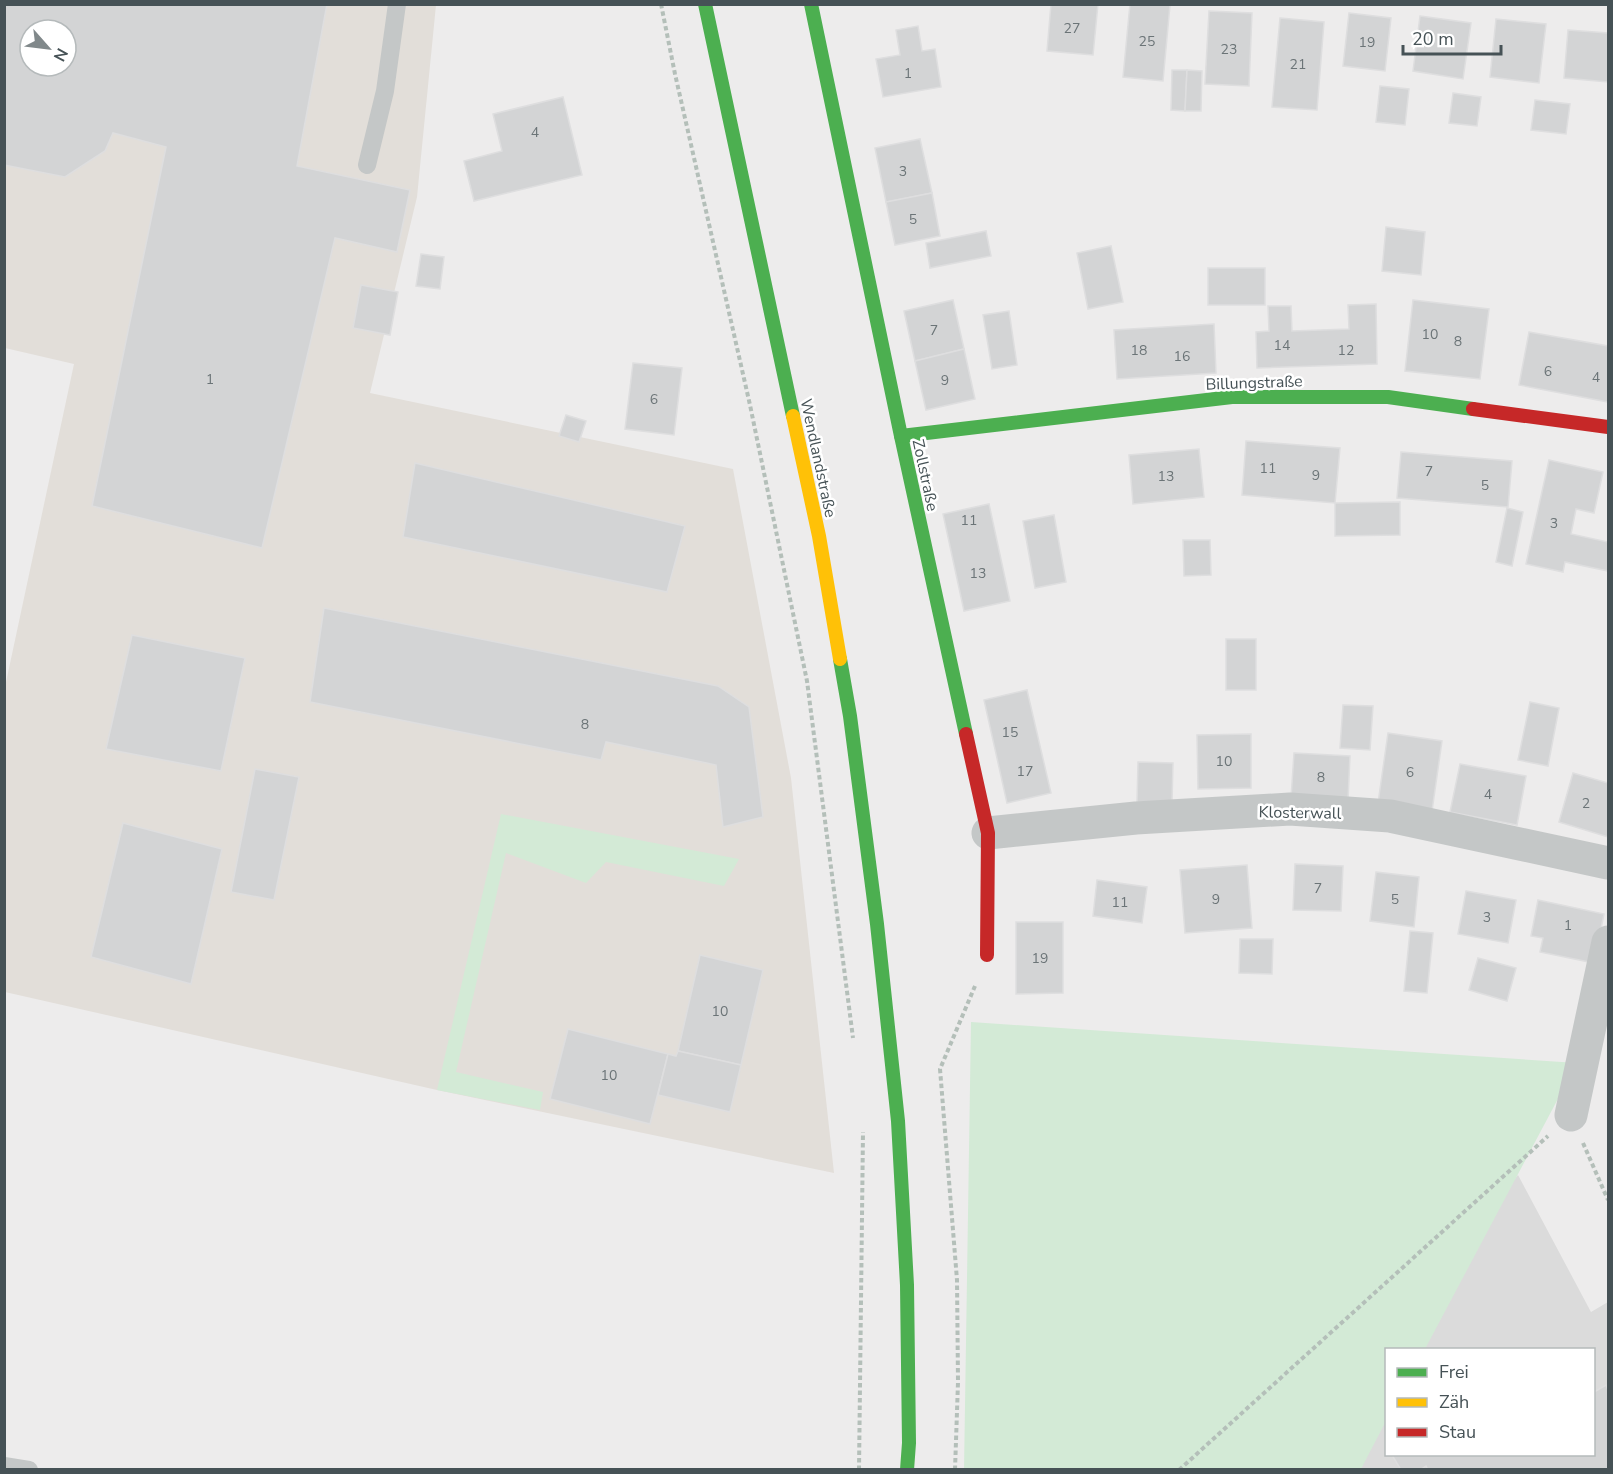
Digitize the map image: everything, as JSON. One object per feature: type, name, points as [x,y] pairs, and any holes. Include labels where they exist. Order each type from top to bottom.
[{"type":"street","name":"Wendlandstraße","points":[[705,4],[819,536],[850,716],[877,924],[898,1121],[907,1285],[908,1470]]},
{"type":"street","name":"Zollstraße","points":[[811,4],[901,436],[988,833],[987,955]]},
{"type":"street","name":"Billungstraße","points":[[901,436],[1233,397],[1388,397],[1608,427]]},
{"type":"street","name":"Klosterwall","points":[[988,833],[1136,818],[1290,810],[1390,816],[1608,863]]},
{"type":"street","points":[[1571,1115],[1608,942]]},
{"type":"lane","points":[[367,165],[385,91],[397,4]]},
{"type":"lane","points":[[4,1466],[29,1470]]},
{"type":"path","points":[[662,4],[675,75],[750,405],[807,681],[854,1043]]},
{"type":"path","points":[[955,1470],[958,1382],[957,1280],[940,1069],[987,955]]},
{"type":"path","points":[[1179,1470],[1571,1115],[1608,1200]]},
{"type":"path","points":[[859,1470],[863,1126]]},
{"type":"shaded area","points":[[5,5],[436,5],[417,197],[370,393],[733,469],[791,778],[834,1173],[437,1090],[5,992],[5,687],[74,364],[5,348]]},
{"type":"shaded area","points":[[1518,1175],[1591,1312],[1608,1302],[1608,1469],[1288,1470],[1391,1322]]},
{"type":"green space","points":[[501,814],[739,859],[724,886],[606,862],[586,883],[506,853],[456,1072],[543,1092],[540,1110],[437,1090]]},
{"type":"green space","points":[[971,1022],[1577,1063],[1426,1348],[1385,1348],[1385,1423],[1361,1469],[964,1470]]},
{"type":"building","points":[[4,4],[327,4],[297,166],[410,190],[397,252],[335,238],[262,548],[92,506],[166,147],[113,133],[105,151],[65,177],[4,165]]},
{"type":"building","points":[[1051,4],[1098,4],[1093,55],[1047,51]]},
{"type":"building","points":[[1130,4],[1170,5],[1163,81],[1123,77]]},
{"type":"building","points":[[1209,11],[1252,13],[1249,86],[1205,84]]},
{"type":"building","points":[[1349,13],[1391,18],[1385,71],[1343,66]]},
{"type":"building","points":[[1420,16],[1471,23],[1463,79],[1413,71]]},
{"type":"building","points":[[1280,18],[1324,22],[1317,110],[1272,107]]},
{"type":"building","points":[[1496,19],[1546,24],[1539,83],[1490,77]]},
{"type":"building","points":[[918,26],[922,51],[935,49],[941,87],[883,97],[876,59],[900,55],[896,30]]},
{"type":"building","points":[[1568,30],[1608,33],[1608,82],[1564,78]]},
{"type":"building","points":[[1172,70],[1187,70],[1185,111],[1171,110]]},
{"type":"building","points":[[1187,70],[1202,71],[1201,111],[1185,111]]},
{"type":"building","points":[[1380,86],[1409,89],[1405,125],[1376,122]]},
{"type":"building","points":[[1453,93],[1481,97],[1477,126],[1449,123]]},
{"type":"building","points":[[563,97],[582,175],[474,201],[464,161],[502,151],[493,114]]},
{"type":"building","points":[[1535,100],[1570,104],[1566,134],[1531,130]]},
{"type":"building","points":[[920,139],[932,193],[886,202],[875,148]]},
{"type":"building","points":[[932,193],[940,236],[895,245],[886,202]]},
{"type":"building","points":[[1386,227],[1425,232],[1421,275],[1382,271]]},
{"type":"building","points":[[986,231],[991,256],[930,268],[926,243]]},
{"type":"building","points":[[1111,246],[1123,302],[1088,309],[1077,253]]},
{"type":"building","points":[[421,254],[444,257],[440,289],[416,286]]},
{"type":"building","points":[[1208,268],[1265,268],[1265,305],[1208,305]]},
{"type":"building","points":[[361,285],[398,292],[390,335],[353,328]]},
{"type":"building","points":[[953,300],[964,349],[915,361],[904,311]]},
{"type":"building","points":[[1413,300],[1489,309],[1480,379],[1405,371]]},
{"type":"building","points":[[1376,304],[1377,364],[1257,368],[1256,332],[1269,331],[1268,306],[1291,306],[1292,331],[1349,329],[1348,305]]},
{"type":"building","points":[[1009,311],[1017,365],[992,369],[983,315]]},
{"type":"building","points":[[1214,324],[1216,373],[1117,379],[1114,330]]},
{"type":"building","points":[[1529,332],[1608,346],[1608,402],[1519,385]]},
{"type":"building","points":[[964,349],[975,399],[926,410],[915,361]]},
{"type":"building","points":[[633,363],[682,368],[674,435],[625,429]]},
{"type":"building","points":[[566,415],[586,421],[579,442],[559,436]]},
{"type":"building","points":[[1246,441],[1340,448],[1335,503],[1242,495]]},
{"type":"building","points":[[1199,449],[1204,497],[1133,504],[1129,455]]},
{"type":"building","points":[[1401,452],[1512,461],[1508,507],[1397,498]]},
{"type":"building","points":[[1549,460],[1603,472],[1594,513],[1576,509],[1571,534],[1608,542],[1608,571],[1565,562],[1563,572],[1526,564]]},
{"type":"building","points":[[415,463],[685,526],[667,592],[403,537]]},
{"type":"building","points":[[1400,502],[1400,535],[1335,536],[1335,503]]},
{"type":"building","points":[[989,504],[1010,601],[964,611],[943,514]]},
{"type":"building","points":[[1507,508],[1523,512],[1512,566],[1496,562]]},
{"type":"building","points":[[1054,515],[1066,582],[1035,588],[1023,521]]},
{"type":"building","points":[[1183,540],[1210,540],[1211,575],[1184,576]]},
{"type":"building","points":[[324,608],[718,686],[749,707],[763,817],[723,827],[716,765],[606,742],[601,760],[310,702]]},
{"type":"building","points":[[132,635],[245,658],[221,771],[106,749]]},
{"type":"building","points":[[1226,639],[1256,639],[1256,690],[1226,690]]},
{"type":"building","points":[[1027,690],[1051,793],[1007,803],[984,700]]},
{"type":"building","points":[[1530,702],[1559,708],[1548,766],[1518,760]]},
{"type":"building","points":[[1343,705],[1373,706],[1370,750],[1340,748]]},
{"type":"building","points":[[1388,733],[1442,741],[1432,811],[1378,803]]},
{"type":"building","points":[[1251,734],[1251,788],[1198,789],[1197,735]]},
{"type":"building","points":[[1294,753],[1350,756],[1348,800],[1291,798]]},
{"type":"building","points":[[1138,762],[1173,763],[1172,803],[1137,802]]},
{"type":"building","points":[[1460,764],[1526,776],[1517,825],[1450,812]]},
{"type":"building","points":[[255,769],[299,777],[274,900],[231,892]]},
{"type":"building","points":[[1573,773],[1608,783],[1608,837],[1559,822]]},
{"type":"building","points":[[123,823],[222,849],[191,984],[91,957]]},
{"type":"building","points":[[1295,864],[1343,866],[1341,911],[1293,910]]},
{"type":"building","points":[[1247,865],[1252,928],[1185,933],[1180,870]]},
{"type":"building","points":[[1376,872],[1419,877],[1414,927],[1370,921]]},
{"type":"building","points":[[1097,880],[1147,887],[1142,923],[1093,916]]},
{"type":"building","points":[[1466,891],[1516,900],[1508,943],[1458,934]]},
{"type":"building","points":[[1538,900],[1604,914],[1594,963],[1540,952],[1543,938],[1531,936]]},
{"type":"building","points":[[1016,922],[1063,922],[1063,993],[1016,994]]},
{"type":"building","points":[[1410,931],[1433,933],[1427,993],[1404,991]]},
{"type":"building","points":[[1240,939],[1273,939],[1272,974],[1239,973]]},
{"type":"building","points":[[700,955],[763,970],[741,1065],[678,1051]]},
{"type":"building","points":[[1478,958],[1516,968],[1507,1001],[1469,990]]},
{"type":"building","points":[[568,1029],[668,1054],[650,1124],[550,1099]]},
{"type":"building","points":[[678,1051],[741,1065],[730,1112],[658,1095],[668,1054],[676,1056]]},
{"type":"building","points":[[1606,1385],[1608,1390],[1608,1470],[1428,1470],[1426,1466],[1420,1470],[1401,1470],[1393,1456],[1595,1456],[1595,1391]]},
{"type":"traffic: fast","points":[[705,4],[793,416]]},
{"type":"traffic: fast","points":[[811,4],[966,734]]},
{"type":"traffic: fast","points":[[901,436],[1232,397],[1388,397],[1473,409]]},
{"type":"traffic: fast","points":[[840,659],[850,716],[877,924],[898,1121],[907,1285],[909,1443],[907,1470]]},
{"type":"traffic: slow","points":[[793,416],[819,536],[840,659]]},
{"type":"traffic: jam","points":[[1473,409],[1608,427]]},
{"type":"traffic: jam","points":[[966,734],[988,833],[987,955]]}]
